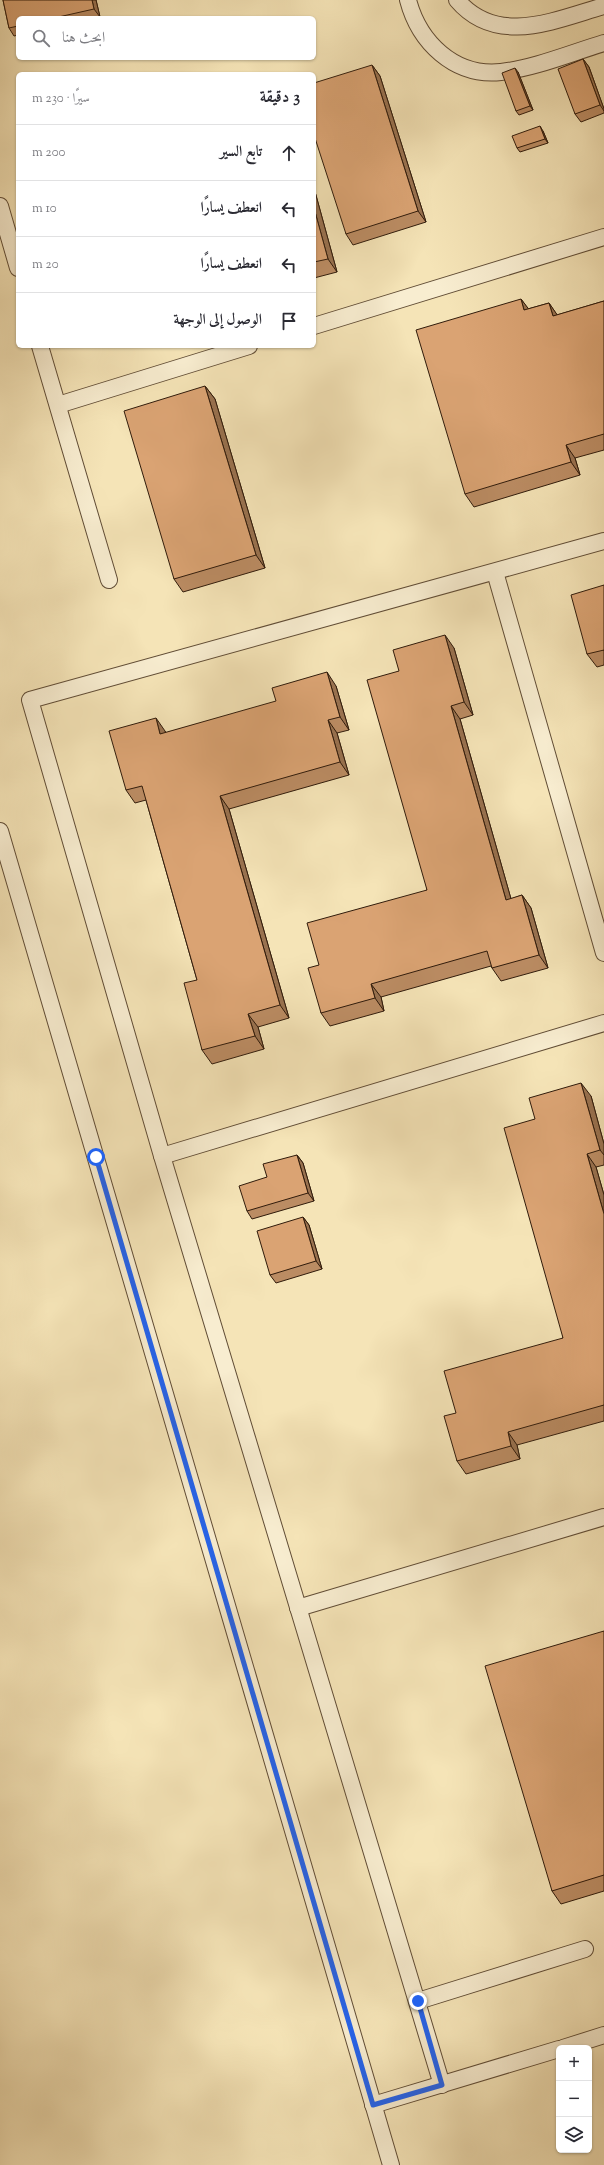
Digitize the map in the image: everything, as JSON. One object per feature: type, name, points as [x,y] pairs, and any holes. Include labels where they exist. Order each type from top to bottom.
[{"type":"lane","points":[[408,0],[412,15],[422,35],[437,51],[456,64],[477,71],[500,72],[604,43]]},
{"type":"lane","points":[[457,0],[464,9],[479,19],[494,25],[509,27],[538,26],[604,6]]},
{"type":"lane","points":[[0,206],[16,261]]},
{"type":"lane","points":[[316,325],[604,237]]},
{"type":"lane","points":[[41,348],[108,580]]},
{"type":"lane","points":[[58,405],[243,348]]},
{"type":"lane","points":[[442,2085],[418,2001],[162,1156],[30,700],[495,572],[604,540]]},
{"type":"lane","points":[[495,572],[604,953]]},
{"type":"lane","points":[[0,831],[391,2165]]},
{"type":"lane","points":[[162,1156],[604,1023]]},
{"type":"lane","points":[[298,1608],[604,1517]]},
{"type":"lane","points":[[418,2001],[585,1948]]},
{"type":"lane","points":[[572,2045],[604,2035]]},
{"type":"lane","points":[[373,2105],[556,2050]]},
{"type":"building","points":[[3,0],[92,0],[94,9],[63,16],[16,16],[16,26],[9,28]]},
{"type":"building","points":[[583,59],[600,105],[575,114],[558,69]]},
{"type":"building","points":[[372,65],[418,211],[346,234],[316,141],[316,82]]},
{"type":"building","points":[[515,68],[530,106],[516,111],[502,73]]},
{"type":"building","points":[[540,126],[545,139],[517,148],[512,136]]},
{"type":"building","points":[[316,215],[328,259],[316,262]]},
{"type":"building","points":[[521,299],[524,310],[549,303],[553,316],[604,301],[604,434],[566,445],[571,462],[465,494],[416,330]]},
{"type":"building","points":[[205,386],[256,555],[174,579],[124,411]]},
{"type":"building","points":[[604,585],[604,650],[587,654],[571,595]]},
{"type":"building","points":[[445,635],[464,702],[451,706],[506,900],[522,895],[539,955],[492,968],[487,951],[371,984],[375,998],[321,1013],[308,968],[319,965],[307,923],[427,890],[367,680],[399,671],[393,650]]},
{"type":"building","points":[[327,672],[340,717],[328,720],[340,762],[220,796],[280,1005],[248,1014],[255,1036],[202,1050],[184,983],[197,980],[142,786],[126,790],[109,731],[156,718],[160,734],[276,701],[272,688]]},
{"type":"building","points":[[581,1083],[600,1150],[587,1154],[604,1214],[604,1405],[508,1432],[511,1446],[457,1461],[444,1416],[456,1413],[444,1371],[563,1338],[504,1128],[535,1119],[529,1098]]},
{"type":"building","points":[[297,1155],[308,1193],[247,1211],[239,1186],[267,1177],[263,1164]]},
{"type":"building","points":[[303,1217],[316,1261],[270,1275],[257,1231]]},
{"type":"building","points":[[604,1631],[604,1875],[552,1891],[485,1666]]},
{"type":"route","points":[[96,1157],[373,2105],[442,2085],[418,2001]]}]
